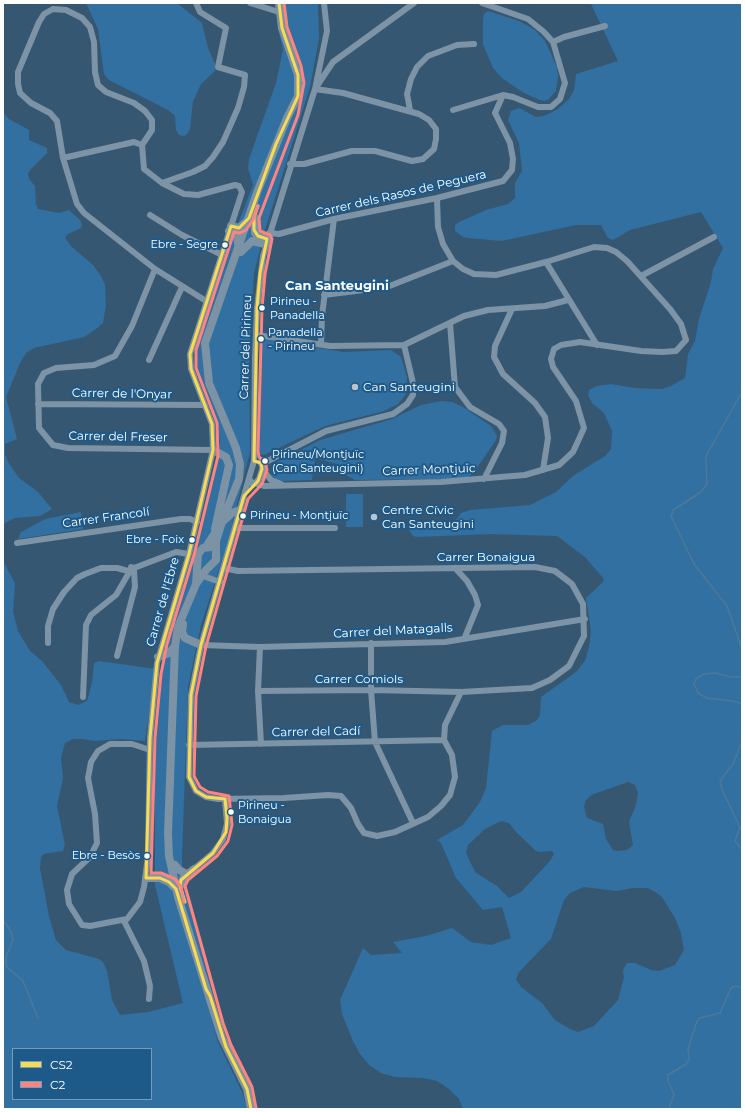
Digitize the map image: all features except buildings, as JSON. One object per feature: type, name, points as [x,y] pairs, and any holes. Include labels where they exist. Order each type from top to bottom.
[{"type":"main road","points":[[251,1109],[247,1089],[226,1047],[210,996],[206,989],[178,890],[171,860],[169,791],[172,751],[175,646],[179,622],[196,584],[206,570],[216,560],[216,541],[238,483],[240,464],[236,448],[209,383],[205,343],[252,217],[276,144],[287,118],[296,102],[299,91],[298,75],[283,32],[279,12],[280,3]]},
{"type":"main road","points":[[236,230],[252,217]]},
{"type":"main road","points":[[252,217],[255,233],[259,237],[267,239]]},
{"type":"main road","points":[[205,352],[237,263],[240,249],[236,230]]},
{"type":"main road","points":[[236,230],[245,237],[238,255],[237,263]]},
{"type":"main road","points":[[240,249],[252,241],[267,239]]},
{"type":"main road","points":[[214,450],[226,456],[230,465],[214,535]]},
{"type":"main road","points":[[196,584],[199,551],[206,547],[222,522],[232,513],[240,510]]},
{"type":"main road","points":[[206,547],[212,548],[216,552]]},
{"type":"main road","points":[[198,560],[204,566],[212,565]]},
{"type":"main road","points":[[187,604],[182,626],[183,634],[187,639],[202,645]]},
{"type":"main road","points":[[158,657],[169,653],[175,646]]},
{"type":"main road","points":[[171,860],[182,875]]},
{"type":"main road","points":[[160,878],[166,873],[171,860]]},
{"type":"main road","points":[[178,890],[182,875],[194,869]]},
{"type":"main road","points":[[146,878],[160,878],[172,883],[178,890]]},
{"type":"street","points":[[196,3],[200,12],[226,28],[218,67],[245,75],[244,87],[238,108],[223,142],[205,166],[193,172],[162,183],[144,168],[142,145],[152,130],[152,120],[145,111],[134,103],[106,92],[98,85],[95,72],[94,42],[90,27],[82,18],[66,10],[53,9],[44,14],[39,22],[18,72],[18,84],[20,93],[30,103],[50,114],[57,121],[64,158],[77,204],[84,213],[155,269],[206,301]]},
{"type":"street","points":[[250,3],[279,12]]},
{"type":"street","name":"Carrer del Pirineu","points":[[222,799],[206,797],[196,790],[192,785],[189,776],[191,695],[202,645],[254,461],[260,274],[267,239],[315,89],[327,31],[324,3]]},
{"type":"street","points":[[290,164],[304,164],[352,151],[375,151],[412,161],[423,159],[434,149],[436,129],[429,120],[410,110],[343,93],[315,89],[333,62],[414,3]]},
{"type":"street","points":[[453,110],[503,95],[513,97],[538,107],[551,107],[560,99],[565,83],[553,42],[544,32],[528,19],[482,3]]},
{"type":"street","points":[[553,42],[564,37],[605,26]]},
{"type":"street","points":[[410,110],[408,94],[411,79],[417,67],[428,56],[457,45],[474,44]]},
{"type":"street","name":"Carrer dels Rasos de Peguera","points":[[267,239],[279,234],[334,219],[437,198],[503,181],[512,170],[513,159],[510,143],[495,113],[503,95]]},
{"type":"street","points":[[64,158],[134,142],[142,145]]},
{"type":"street","name":"Carrer de l'Ebre","points":[[124,921],[134,912],[140,902],[146,878],[151,719],[158,657],[189,554],[214,450],[212,424],[191,369],[191,349],[222,255],[236,230],[241,194],[239,186],[232,186],[201,194],[189,195],[175,191],[162,183]]},
{"type":"street","points":[[437,198],[440,237],[453,261],[463,269],[474,274],[496,275],[546,262],[594,247],[607,248],[616,252],[628,261],[641,276],[681,324],[686,340],[676,351],[662,352],[597,345],[546,262]]},
{"type":"street","points":[[150,215],[182,235],[222,255]]},
{"type":"street","points":[[322,344],[324,295],[334,219]]},
{"type":"street","points":[[641,276],[714,237]]},
{"type":"street","points":[[324,295],[387,287],[453,261]]},
{"type":"street","name":"Carrer del Freser","points":[[155,269],[132,326],[115,356],[94,365],[56,368],[44,373],[38,384],[40,428],[53,444],[68,448],[214,450]]},
{"type":"street","points":[[149,360],[182,287]]},
{"type":"street","points":[[257,335],[330,346],[404,345],[464,316],[488,310],[545,306],[568,300]]},
{"type":"street","points":[[512,309],[496,346],[494,357],[503,374],[535,403],[545,417],[548,438],[543,470]]},
{"type":"street","points":[[450,323],[455,387],[470,407],[499,424],[504,431],[502,443],[484,479]]},
{"type":"street","name":"Carrer Montjuïc","points":[[255,482],[262,486],[441,482],[526,475],[559,465],[574,452],[584,428],[576,401],[553,367],[550,359],[554,349],[561,345],[580,342],[597,345]]},
{"type":"street","points":[[262,467],[326,431],[393,414],[407,404],[413,395],[413,383],[404,345]]},
{"type":"street","name":"Carrer de l'Onyar","points":[[38,404],[205,405]]},
{"type":"street","points":[[254,461],[258,461],[271,480],[286,485]]},
{"type":"street","name":"Carrer del Pirineu","points":[[244,496],[259,479],[262,467]]},
{"type":"street","points":[[249,478],[251,482],[255,482]]},
{"type":"street","name":"Carrer Francolí","points":[[18,543],[188,518],[197,522]]},
{"type":"street","points":[[235,528],[334,528]]},
{"type":"street","points":[[48,643],[48,626],[53,609],[64,592],[77,578],[101,568],[112,567],[132,570],[176,552],[189,554]]},
{"type":"street","name":"Carrer Bonaigua","points":[[224,568],[238,571],[535,567],[555,571],[572,584],[582,604],[585,619],[584,636],[569,666],[550,680],[532,688],[460,692]]},
{"type":"street","points":[[455,568],[467,581],[476,595],[478,605],[465,637]]},
{"type":"street","points":[[117,656],[135,586],[132,570]]},
{"type":"street","points":[[83,696],[86,625],[94,612],[116,595],[132,570]]},
{"type":"street","points":[[206,577],[220,582]]},
{"type":"street","name":"Carrer del Matagalls","points":[[202,645],[260,647],[445,642],[465,637],[585,619]]},
{"type":"street","points":[[371,644],[371,690],[375,742],[413,822]]},
{"type":"street","points":[[260,647],[258,691],[261,744]]},
{"type":"street","name":"Carrer Comiols","points":[[258,691],[371,690],[460,692]]},
{"type":"street","points":[[194,869],[213,854],[223,839],[227,824],[227,812],[222,799],[328,795],[341,796],[352,808],[358,824],[364,833],[377,836],[395,832],[413,822],[428,817],[441,806],[450,795],[455,776],[452,755],[444,740],[445,725],[460,692]]},
{"type":"street","name":"Carrer del Cadí","points":[[189,745],[444,740]]},
{"type":"street","points":[[149,998],[150,986],[144,961],[124,921],[90,926],[82,925],[70,904],[67,890],[72,874],[92,853],[97,843],[95,814],[88,778],[90,767],[95,756],[102,748],[114,744],[132,744],[150,750]]},
{"type":"street","points":[[227,812],[233,799]]},
{"type":"shaded area","points":[[86,3],[177,3],[202,23],[208,48],[216,66],[215,71],[201,84],[193,101],[190,129],[188,133],[184,136],[179,135],[176,130],[175,116],[168,110],[109,80],[104,74],[98,29]]},
{"type":"shaded area","points":[[275,3],[318,3],[319,38],[310,87],[264,233],[254,273],[249,353],[250,452],[227,545],[201,625],[188,687],[182,856],[183,882],[213,994],[206,997],[218,1042],[242,1092],[247,1109],[3,1109],[3,561],[15,583],[13,612],[18,631],[30,651],[42,661],[61,685],[69,702],[78,705],[87,701],[92,683],[94,663],[99,661],[156,669],[145,741],[122,739],[95,741],[73,739],[65,743],[61,758],[63,778],[57,806],[65,845],[63,851],[43,854],[40,868],[49,916],[56,940],[66,950],[99,959],[103,962],[107,971],[112,1000],[120,1015],[148,1012],[183,1003],[155,885],[155,761],[163,659],[204,513],[220,441],[214,414],[198,375],[195,352],[212,291],[253,185],[248,168],[249,159],[276,83],[283,49]]},
{"type":"shaded area","points":[[588,3],[742,3],[742,1109],[463,1109],[459,1099],[449,1089],[437,1081],[423,1078],[395,1077],[381,1073],[369,1065],[360,1054],[353,1041],[342,1014],[340,1000],[363,948],[371,955],[402,953],[393,942],[426,936],[452,928],[471,942],[491,945],[511,938],[502,907],[483,910],[456,878],[441,843],[437,840],[463,825],[480,802],[486,788],[492,731],[503,725],[528,725],[537,720],[540,715],[541,697],[576,672],[585,661],[591,631],[586,598],[602,583],[604,579],[585,557],[557,536],[491,534],[416,537],[412,535],[409,530],[411,526],[444,526],[456,520],[461,513],[470,510],[530,505],[556,492],[573,476],[605,456],[611,449],[612,431],[604,413],[592,403],[588,395],[589,390],[597,386],[611,384],[634,388],[662,389],[685,378],[688,354],[695,341],[699,319],[711,282],[713,269],[723,248],[701,212],[630,230],[613,240],[608,238],[601,225],[576,225],[502,241],[463,237],[455,231],[455,225],[459,222],[486,210],[508,204],[515,198],[515,183],[522,171],[519,143],[508,120],[511,111],[519,108],[536,117],[544,116],[558,109],[569,99],[574,90],[576,74],[618,61],[591,4]],"holes":[[[628,782],[635,785],[638,793],[636,805],[629,822],[633,845],[627,850],[618,851],[613,850],[606,839],[603,824],[587,818],[584,807],[586,800],[591,795]],[[501,821],[509,823],[516,832],[536,851],[552,851],[554,854],[550,861],[521,892],[509,898],[497,886],[475,872],[466,853],[468,845],[485,829]],[[584,887],[616,891],[633,888],[648,888],[662,897],[675,918],[681,933],[684,950],[675,965],[659,971],[651,970],[635,963],[627,963],[623,970],[624,977],[618,1000],[594,1026],[578,1032],[555,1020],[542,1003],[521,987],[516,979],[519,972],[551,939],[564,900],[570,893]]]},
{"type":"shaded area","points":[[488,11],[519,21],[535,30],[545,41],[557,67],[558,77],[556,91],[549,99],[545,101],[540,100],[524,93],[503,79],[493,68],[483,44],[483,19],[484,14]]},
{"type":"shaded area","points":[[3,112],[9,119],[29,130],[29,140],[47,148],[47,153],[30,170],[28,174],[29,179],[35,186],[36,204],[38,209],[59,213],[69,210],[80,220],[82,224],[81,228],[68,234],[65,238],[71,246],[93,265],[101,276],[105,285],[106,305],[103,323],[96,329],[84,337],[34,348],[26,353],[20,363],[6,397],[17,439],[5,444],[5,454],[8,462],[19,478],[38,492],[52,509],[40,516],[15,518],[3,524]]},
{"type":"shaded area","points":[[266,340],[344,352],[391,350],[401,357],[407,377],[406,394],[398,404],[384,411],[325,426],[264,455],[260,454],[257,449],[261,344]]},
{"type":"shaded area","points":[[441,401],[452,402],[463,407],[491,426],[497,436],[496,440],[475,471],[466,479],[355,480],[344,474],[337,464],[315,458],[312,480],[282,481],[277,480],[272,476],[271,468],[277,462],[320,440],[392,419],[421,405]]},
{"type":"shaded area","points":[[346,494],[363,494],[363,527],[346,527]]},
{"type":"shaded area","points":[[81,512],[83,529],[18,539],[21,532],[45,519]]},
{"type":"waterway","points":[[742,392],[706,456],[707,484],[701,492],[673,510],[671,516],[694,564],[727,606],[742,649]]},
{"type":"waterway","points":[[742,677],[731,677],[716,673],[704,674],[696,679],[694,684],[698,693],[707,698],[733,701],[742,704]]},
{"type":"waterway","points":[[742,742],[733,764],[720,781],[722,790],[740,827],[735,841],[742,850]]},
{"type":"waterway","points":[[3,920],[11,931],[13,940],[6,957],[6,966],[23,981],[38,1018]]},
{"type":"waterway","points":[[669,1109],[674,1094],[668,1081],[668,1075],[686,1064],[689,1059],[688,1049],[697,1021],[700,1018],[720,1013],[731,988],[736,986],[742,988]]},
{"type":"transit line","name":"CS2","points":[[146,878],[150,738],[157,663],[189,554],[213,450],[212,424],[191,369],[190,354],[231,226],[239,228],[249,218],[276,144],[298,96],[298,75],[282,28],[279,3]]},
{"type":"transit line","name":"C2","points":[[256,1108],[252,1087],[231,1045],[223,1023],[185,886],[188,880],[217,856],[228,841],[232,825],[229,796],[208,792],[200,787],[194,776],[196,696],[206,646],[248,499],[262,484],[267,470],[265,461],[259,457],[258,451],[262,308],[265,274],[272,239],[270,235],[260,231],[259,218],[298,115],[304,83],[301,66],[287,27],[284,3]]},
{"type":"transit line","name":"CS2","points":[[254,461],[257,308],[260,273],[267,239],[258,236],[254,230],[254,217],[258,206]]},
{"type":"transit line","name":"C2","points":[[184,902],[181,887],[175,879],[161,873],[151,873],[155,738],[161,674],[167,644],[194,555],[218,456],[217,423],[196,368],[196,350],[234,232],[240,233],[246,230],[253,220],[258,206]]},
{"type":"transit line","name":"CS2","points":[[225,799],[206,797],[196,791],[189,777],[191,695],[201,645],[244,496],[258,481],[262,469],[261,463],[254,461]]},
{"type":"transit line","name":"CS2","points":[[185,902],[180,886],[181,880],[213,853],[226,832],[227,818],[225,799]]},
{"type":"transit line","name":"CS2","points":[[146,878],[160,878],[169,882],[176,889],[206,989],[210,996],[226,1047],[247,1089],[251,1109]]},
{"type":"place","name":"Ebre - Segre","points":[[225,245]]},
{"type":"place","name":"Pirineu - Panadella","points":[[262,308]]},
{"type":"place","name":"Panadella - Pirineu","points":[[261,339]]},
{"type":"place","name":"Can Santeugini","points":[[355,387]]},
{"type":"place","name":"Pirineu/Montjuïc (Can Santeugini)","points":[[265,461]]},
{"type":"place","name":"Pirineu - Montjuïc","points":[[243,516]]},
{"type":"place","name":"Centre Cívic Can Santeugini","points":[[374,517]]},
{"type":"place","name":"Ebre - Foix","points":[[192,540]]},
{"type":"place","name":"Pirineu - Bonaigua","points":[[231,812]]},
{"type":"place","name":"Ebre - Besòs","points":[[147,856]]},
{"type":"district","name":"Can Santeugini","points":[[337,286]]}]
